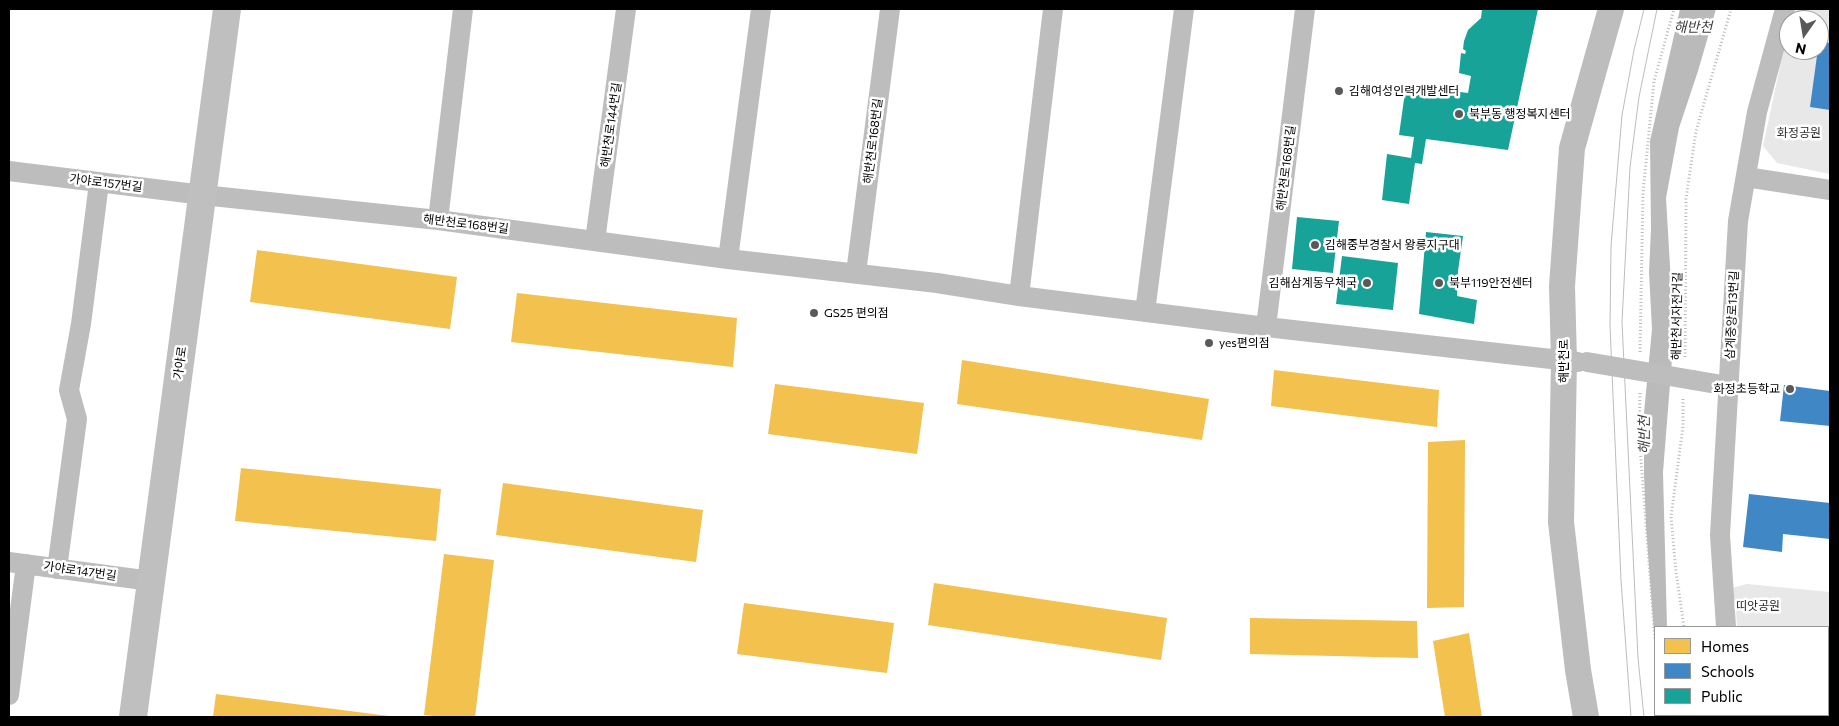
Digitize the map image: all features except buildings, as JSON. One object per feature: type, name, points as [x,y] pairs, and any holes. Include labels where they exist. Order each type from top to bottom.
[{"type":"main road","name":"가야로","points":[[133,717],[227,9]]},
{"type":"street","points":[[438,220],[463,9]]},
{"type":"street","name":"해반천로144번길","points":[[595,241],[626,9]]},
{"type":"street","points":[[728,258],[761,9]]},
{"type":"street","name":"해반천로168번길","points":[[856,273],[890,9]]},
{"type":"street","points":[[1019,296],[1053,9]]},
{"type":"street","points":[[1145,312],[1184,9]]},
{"type":"street","name":"해반천로168번길","points":[[1266,327],[1305,9]]},
{"type":"street","name":"해반천로","points":[[1586,717],[1578,670],[1561,522],[1576,361],[1562,286],[1572,148],[1611,9]]},
{"type":"street","name":"삼계중앙로13번길","points":[[1726,626],[1720,535],[1738,221],[1757,112],[1785,9]]},
{"type":"street","name":"가야로157번길","points":[[9,171],[203,195]]},
{"type":"street","points":[[1746,177],[1830,190]]},
{"type":"street","points":[[57,568],[78,419],[69,390],[99,183]]},
{"type":"street","name":"해반천로168번길","points":[[203,195],[438,220],[1266,327],[1576,361],[1688,388],[1728,386]]},
{"type":"street","points":[[9,695],[18,563]]},
{"type":"street","name":"가야로147번길","points":[[18,563],[151,581]]},
{"type":"path","points":[[1640,357],[1644,184],[1654,81],[1674,9]]},
{"type":"path","name":"해반천서자전거길","points":[[1685,358],[1686,199],[1696,131],[1732,9]]},
{"type":"path","points":[[1640,386],[1639,434],[1654,626]]},
{"type":"path","points":[[1684,626],[1671,517],[1688,388]]},
{"type":"green space","name":"화정공원","points":[[1830,9],[1830,174],[1777,163],[1763,146],[1782,60],[1829,60],[1829,10],[1796,10]]},
{"type":"green space","name":"띠앗공원","points":[[1747,584],[1830,592],[1830,717],[1750,717],[1829,716],[1829,626],[1737,626],[1732,588]]},
{"type":"water","name":"해반천","points":[[1680,9],[1716,9],[1679,128],[1666,198],[1674,334],[1663,472],[1667,626],[1654,626],[1654,634],[1644,474],[1644,413],[1652,329],[1649,272],[1651,229],[1650,141]]},
{"type":"tram line","points":[[1631,717],[1621,580],[1610,326],[1611,246],[1622,115],[1644,9]]},
{"type":"tram line","points":[[1644,717],[1638,658],[1622,322],[1630,167],[1639,97],[1657,9]]},
{"type":"place","name":"김해여성인력개발센터","points":[[1339,91]]},
{"type":"place","name":"북부동 행정복지센터","points":[[1459,114]]},
{"type":"place","name":"김해중부경찰서 왕릉지구대","points":[[1315,245]]},
{"type":"place","name":"김해삼계동우체국","points":[[1367,283]]},
{"type":"place","name":"북부119안전센터","points":[[1439,283]]},
{"type":"place","name":"GS25 편의점","points":[[814,313]]},
{"type":"place","name":"yes편의점","points":[[1209,343]]},
{"type":"place","name":"화정초등학교","points":[[1790,389]]}]
